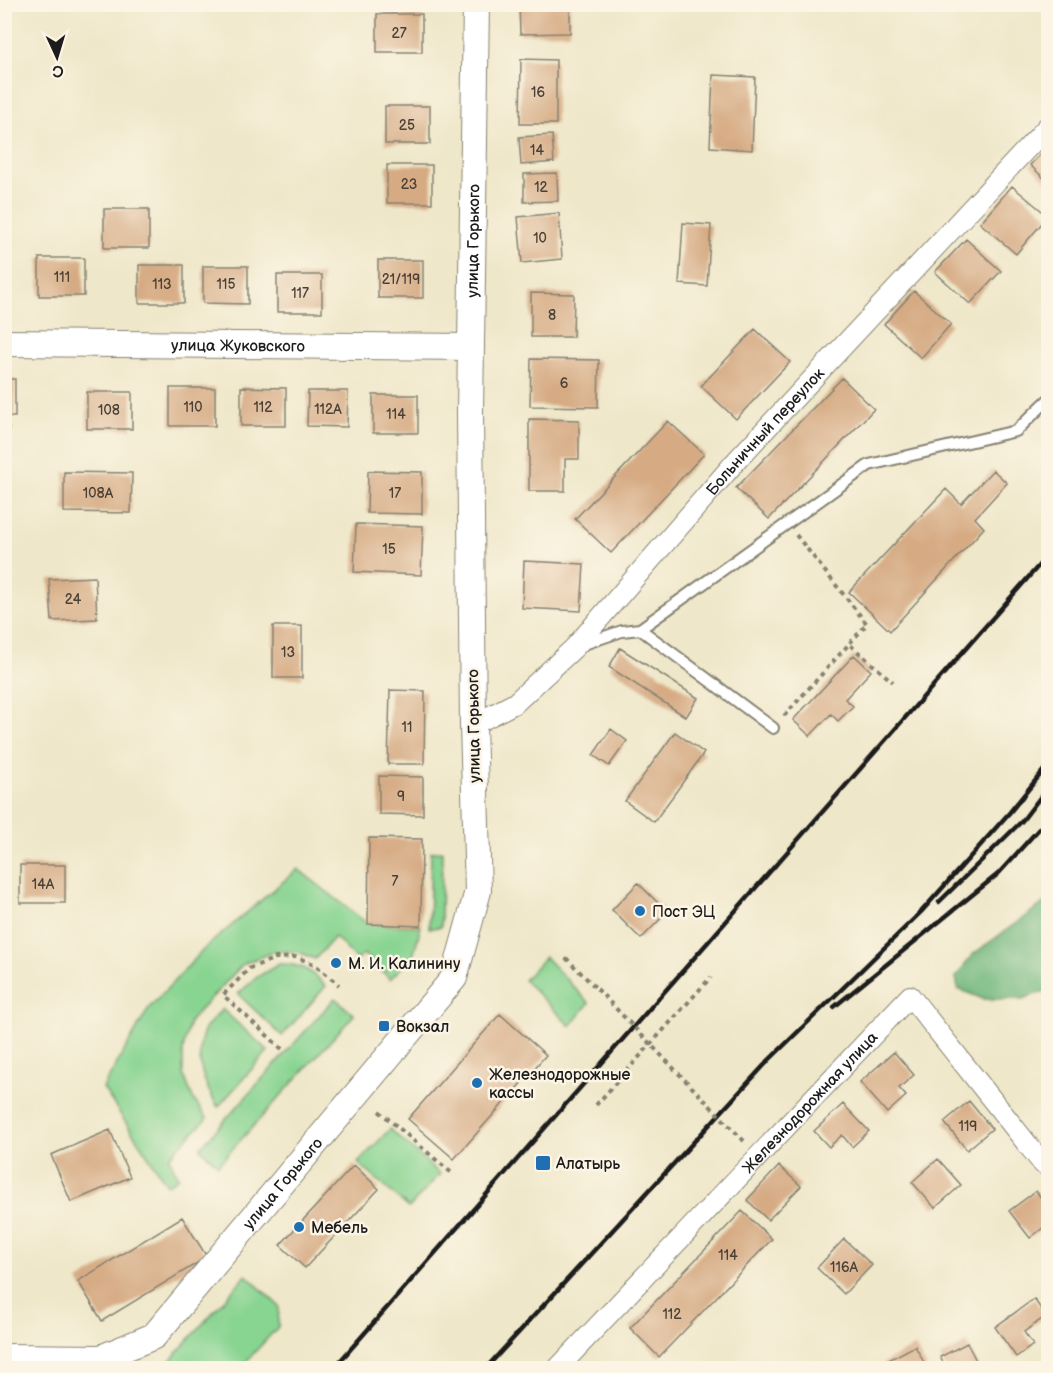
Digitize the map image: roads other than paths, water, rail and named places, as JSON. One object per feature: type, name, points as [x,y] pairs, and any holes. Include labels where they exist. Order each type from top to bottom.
[{"type":"street","name":"улица Горького","points":[[4,1357],[101,1358],[154,1336],[454,978],[478,891],[473,725],[471,346],[477,4]]},
{"type":"street","name":"Больничный переулок","points":[[473,725],[515,703],[575,647],[737,460],[1048,126]]},
{"type":"street","name":"улица Жуковского","points":[[4,343],[471,346]]},
{"type":"street","name":"Железнодорожная улица","points":[[558,1368],[910,996],[1043,1164],[1048,1161]]},
{"type":"lane","points":[[575,647],[622,632],[640,629],[869,465],[1016,431],[1048,400]]},
{"type":"lane","points":[[640,629],[773,728]]},
{"type":"railway","points":[[334,1368],[1048,555]]},
{"type":"railway","points":[[486,1368],[769,1060],[921,912],[1010,812],[1048,765]]},
{"type":"railway","points":[[939,902],[1022,821],[1048,787]]},
{"type":"railway","points":[[834,1007],[998,874],[1048,819]]},
{"type":"place","name":"Пост ЭЦ","points":[[640,911]]},
{"type":"place","name":"М. И. Калинину","points":[[336,963]]},
{"type":"place","name":"Вокзал","points":[[384,1026]]},
{"type":"place","name":"Железнодорожные кассы","points":[[477,1083]]},
{"type":"place","name":"Алатырь","points":[[543,1163]]},
{"type":"place","name":"Мебель","points":[[299,1227]]}]
